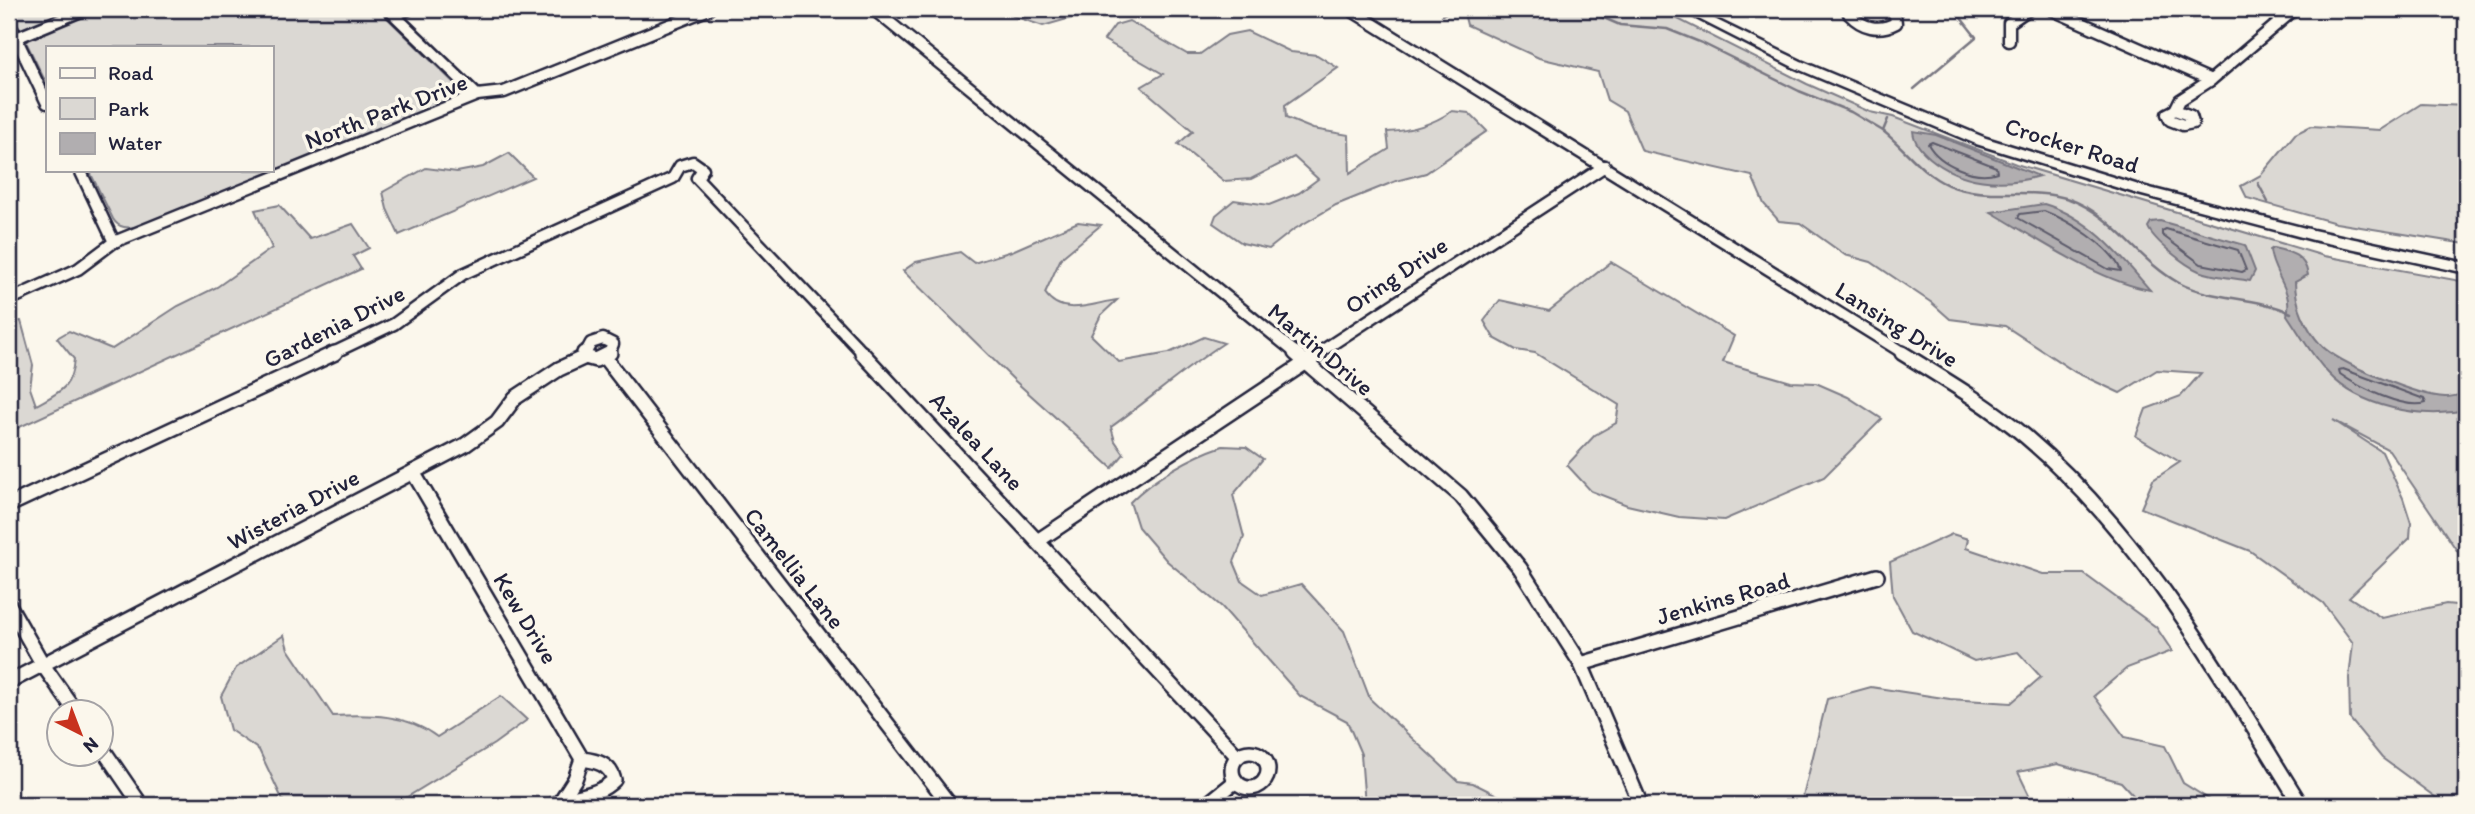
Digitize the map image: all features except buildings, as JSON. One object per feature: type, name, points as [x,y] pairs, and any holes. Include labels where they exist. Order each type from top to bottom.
[{"type":"main road","name":"Crocker Road","points":[[1685,9],[1797,64],[1981,141],[2138,190],[2313,235],[2466,268]]},
{"type":"street","points":[[16,38],[86,9]]},
{"type":"street","points":[[391,12],[409,9]]},
{"type":"street","name":"North Park Drive","points":[[9,300],[95,261],[114,242],[477,95],[504,92],[522,86],[709,9]]},
{"type":"street","name":"Martin Drive","points":[[873,9],[1305,361],[1461,496],[1520,568],[1581,664],[1641,805]]},
{"type":"street","name":"Lansing Drive","points":[[1349,9],[1980,401],[2026,437],[2107,516],[2178,609],[2301,805]]},
{"type":"street","points":[[1850,9],[1849,14],[1856,22],[1878,29],[1896,23],[1895,15],[1889,9]]},
{"type":"street","points":[[2009,41],[2008,23],[2029,9]]},
{"type":"street","points":[[2050,9],[2211,80]]},
{"type":"street","points":[[2175,110],[2180,100],[2211,80],[2295,9]]},
{"type":"street","points":[[391,12],[477,95]]},
{"type":"street","points":[[9,23],[46,101]]},
{"type":"street","name":"Gardenia Drive","points":[[9,505],[383,330],[416,311],[438,291],[463,274],[673,177],[696,178],[703,169],[693,162],[680,166],[673,177]]},
{"type":"street","name":"Oring Drive","points":[[1039,540],[1305,361],[1605,166]]},
{"type":"street","points":[[80,172],[114,242]]},
{"type":"street","name":"Azalea Lane","points":[[696,178],[1039,540],[1238,757]]},
{"type":"street","name":"Camellia Lane","points":[[585,357],[584,351],[588,345],[603,339],[611,341],[614,347],[605,358],[950,805]]},
{"type":"street","points":[[585,357],[596,360],[605,358]]},
{"type":"street","name":"Wisteria Drive","points":[[9,682],[465,445],[496,422],[515,398],[559,369],[585,357]]},
{"type":"street","name":"Kew Drive","points":[[413,472],[582,759]]},
{"type":"street","name":"Jenkins Road","points":[[1581,664],[1878,576]]},
{"type":"street","points":[[9,605],[43,665],[66,698]]},
{"type":"street","points":[[1255,753],[1265,760],[1268,777],[1259,785],[1246,787],[1236,781],[1231,771],[1238,757],[1255,753]]},
{"type":"street","points":[[582,759],[600,763],[612,770],[614,780],[606,790],[590,797],[578,796],[558,802],[575,779],[582,759]]},
{"type":"street","points":[[116,768],[141,805]]},
{"type":"street","points":[[1206,805],[1236,781]]},
{"type":"green space","points":[[10,9],[378,9],[459,88],[458,94],[447,102],[139,227],[124,227],[113,219],[90,172],[273,172],[273,46],[46,46],[46,83]]},
{"type":"green space","points":[[1017,9],[1102,9],[1043,26],[1013,16]]},
{"type":"green space","points":[[1458,9],[1658,9],[1807,84],[1870,112],[1893,117],[2016,164],[2324,256],[2466,282],[2466,564],[2389,450],[2333,420],[2382,452],[2411,523],[2410,538],[2349,597],[2382,618],[2446,604],[2466,606],[2466,805],[2446,805],[2382,758],[2350,719],[2349,678],[2353,643],[2323,603],[2250,551],[2141,508],[2153,480],[2180,462],[2136,436],[2146,409],[2181,396],[2201,373],[2157,370],[2120,393],[2075,372],[2005,326],[1950,319],[1932,303],[1871,262],[1845,255],[1800,223],[1779,221],[1764,204],[1752,176],[1642,151],[1625,111],[1607,100],[1598,72],[1539,58],[1467,25],[1464,13]]},
{"type":"green space","points":[[1129,21],[1187,54],[1200,54],[1227,35],[1247,31],[1291,52],[1317,55],[1338,68],[1285,105],[1286,118],[1313,129],[1349,135],[1350,173],[1389,149],[1387,132],[1421,126],[1452,111],[1469,113],[1487,131],[1426,173],[1396,181],[1336,205],[1293,230],[1269,249],[1242,243],[1213,223],[1216,215],[1234,200],[1269,205],[1299,193],[1318,179],[1294,157],[1251,179],[1224,181],[1178,144],[1193,131],[1141,87],[1163,74],[1104,40],[1115,25]]},
{"type":"green space","points":[[2421,104],[2466,106],[2466,244],[2336,223],[2247,198],[2241,186],[2261,175],[2295,134],[2311,126],[2380,130]]},
{"type":"green space","points":[[509,153],[533,177],[399,235],[387,209],[383,192],[426,168],[457,172],[483,167]]},
{"type":"green space","points":[[279,205],[310,239],[353,224],[369,248],[353,256],[361,269],[9,432],[9,395],[12,394],[9,322],[21,321],[33,365],[30,388],[36,405],[63,388],[71,377],[74,359],[57,338],[69,331],[112,349],[178,306],[217,287],[272,248],[255,210]]},
{"type":"green space","points":[[1078,222],[1101,225],[1061,258],[1045,293],[1052,301],[1069,307],[1117,300],[1101,315],[1091,335],[1119,362],[1169,353],[1204,337],[1224,343],[1111,427],[1115,441],[1124,454],[1112,468],[1015,381],[903,271],[916,262],[960,252],[974,263],[1012,251]]},
{"type":"green space","points":[[1611,262],[1734,336],[1723,362],[1791,382],[1816,383],[1848,397],[1882,419],[1824,477],[1724,520],[1679,517],[1627,505],[1591,491],[1567,465],[1595,435],[1616,423],[1619,405],[1535,353],[1516,350],[1494,338],[1484,321],[1500,300],[1549,311]]},
{"type":"green space","points":[[1223,446],[1246,447],[1263,459],[1233,495],[1244,537],[1234,562],[1242,581],[1262,595],[1301,584],[1344,631],[1370,699],[1458,781],[1473,783],[1517,805],[1365,805],[1361,754],[1347,721],[1300,696],[1222,607],[1167,561],[1138,527],[1130,502],[1173,469]]},
{"type":"green space","points":[[1952,534],[1968,539],[1966,548],[2043,574],[2084,574],[2156,627],[2172,651],[2127,668],[2094,696],[2125,737],[2165,746],[2183,783],[2218,805],[2142,805],[2121,782],[2058,764],[2018,772],[2034,805],[1801,805],[1827,699],[1871,687],[1950,699],[2011,703],[2041,677],[2018,652],[1974,661],[1912,631],[1893,596],[1890,562]]},
{"type":"green space","points":[[284,635],[288,649],[333,716],[388,717],[413,724],[437,737],[501,696],[527,720],[494,744],[394,805],[285,805],[259,750],[230,730],[221,696],[236,668]]},
{"type":"water","points":[[1913,131],[1936,135],[2039,176],[1996,182],[1954,173],[1924,153]]},
{"type":"water","points":[[2044,204],[2075,218],[2103,239],[2150,290],[2090,269],[1991,212]]},
{"type":"water","points":[[2160,221],[2245,245],[2255,271],[2250,281],[2205,273],[2186,264],[2163,245],[2148,227],[2151,222]]},
{"type":"water","points":[[2273,248],[2291,253],[2304,263],[2308,275],[2295,282],[2299,307],[2316,339],[2330,353],[2361,370],[2417,391],[2445,397],[2466,393],[2466,410],[2430,413],[2392,408],[2357,395],[2341,385],[2317,359],[2287,315],[2288,298],[2274,267],[2270,250]]},
{"type":"waterway","points":[[1442,15],[1454,9]]},
{"type":"waterway","points":[[1583,9],[1620,25],[1667,29],[1702,43],[1799,91],[1851,112],[1883,131]]},
{"type":"waterway","points":[[1914,89],[1976,37],[1954,9]]},
{"type":"waterway","points":[[1883,131],[1888,119]]},
{"type":"waterway","points":[[1883,131],[1922,168],[1948,185],[1978,192],[2054,195],[2069,199],[2099,216],[2164,274],[2179,283],[2206,293],[2263,304],[2291,313]]},
{"type":"waterway","points":[[2258,183],[2268,202]]}]
